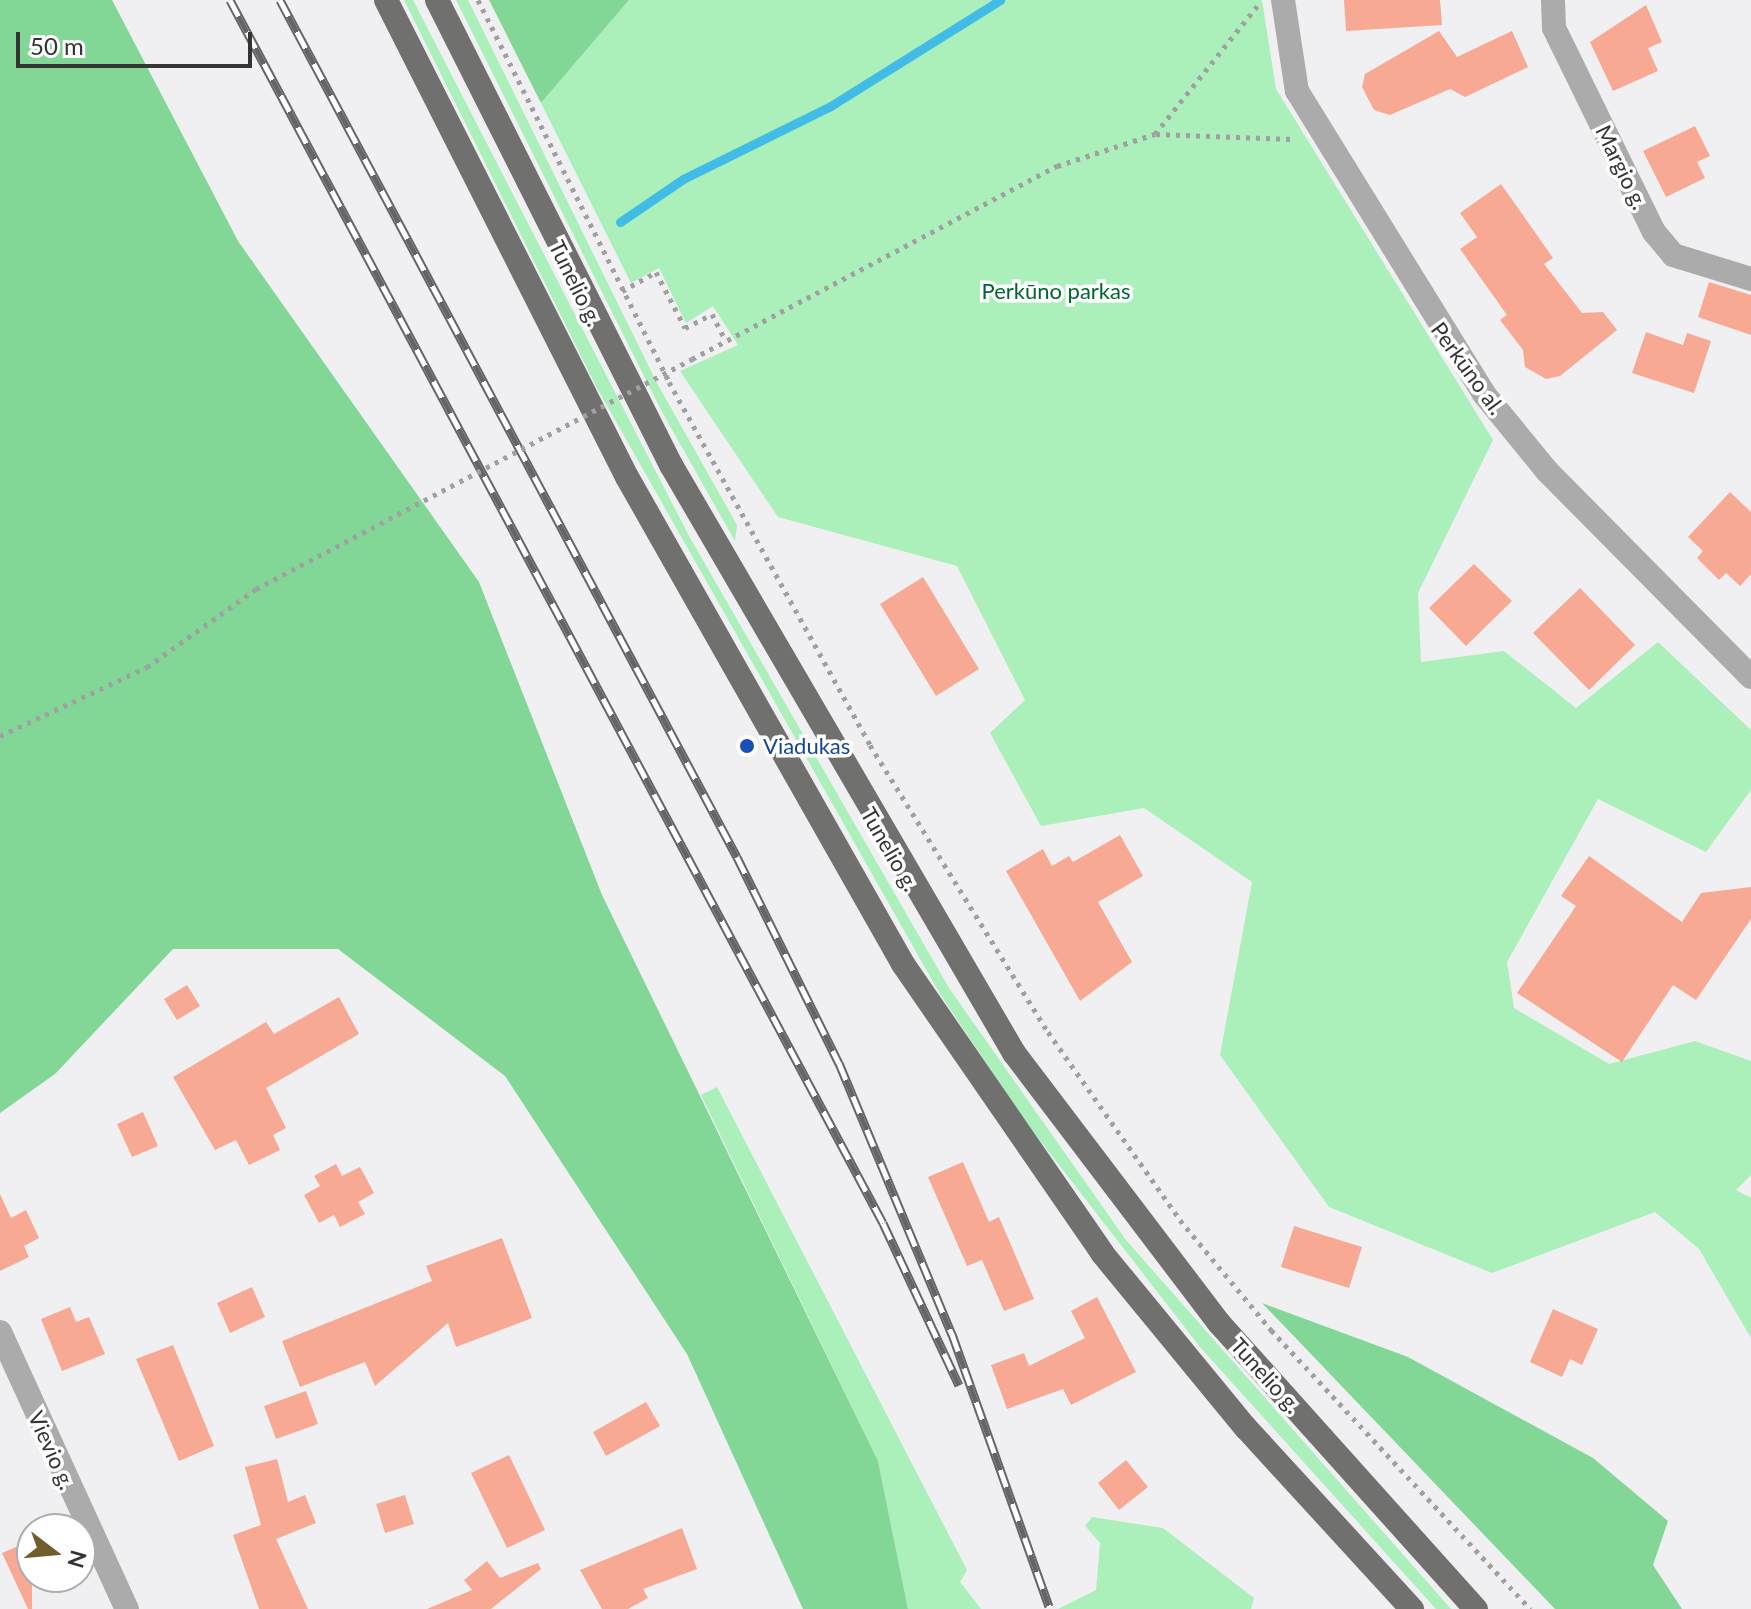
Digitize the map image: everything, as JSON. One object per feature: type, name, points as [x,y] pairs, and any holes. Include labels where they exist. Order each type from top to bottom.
[{"type":"main road","name":"Tunelio g.","points":[[386,0],[627,477],[903,964],[1102,1253],[1246,1428],[1412,1609]]},
{"type":"main road","name":"Tunelio g.","points":[[437,0],[671,465],[1014,1053],[1219,1323],[1476,1609]]},
{"type":"street","name":"Perkūno al.","points":[[1283,0],[1297,91],[1484,394],[1547,471],[1751,677]]},
{"type":"street","name":"Margio g.","points":[[1553,0],[1554,28],[1654,232],[1673,255],[1751,279]]},
{"type":"street","name":"Vievio g.","points":[[0,1332],[127,1609]]},
{"type":"path","points":[[478,0],[622,291],[870,745],[1048,1032],[1180,1220],[1271,1330],[1530,1609]]},
{"type":"path","points":[[1155,134],[1261,0]]},
{"type":"path","points":[[0,736],[147,667],[256,589],[1057,166],[1155,134],[1326,140]]},
{"type":"path","points":[[622,291],[656,272],[685,328],[712,314],[726,341]]},
{"type":"green space","points":[[0,0],[112,0],[238,241],[479,582],[602,895],[878,1461],[908,1609],[803,1609],[687,1354],[505,1076],[338,949],[173,949],[55,1074],[0,1113]]},
{"type":"green space","points":[[404,0],[413,0],[689,536],[949,988],[1126,1240],[1451,1609],[1436,1609],[1200,1347],[1028,1125],[940,994],[597,388]]},
{"type":"green space","points":[[456,0],[468,0],[658,385],[737,525],[735,541],[662,412]]},
{"type":"green space","points":[[489,0],[629,0],[541,103]]},
{"type":"green space","name":"Perkūno parkas","points":[[629,0],[1262,0],[1276,89],[1493,440],[1418,593],[1421,662],[1504,651],[1576,708],[1658,642],[1751,730],[1751,790],[1706,852],[1598,799],[1507,962],[1514,1008],[1609,1064],[1695,1041],[1751,1061],[1751,1175],[1736,1190],[1751,1198],[1751,1338],[1699,1249],[1655,1212],[1492,1273],[1329,1207],[1220,1055],[1252,882],[1144,808],[1041,826],[990,733],[1025,700],[957,566],[778,517],[680,371],[738,345],[713,306],[686,323],[659,268],[631,283],[541,103]]},
{"type":"green space","points":[[717,1087],[967,1570],[960,1582],[981,1609],[908,1609],[878,1461],[701,1095]]},
{"type":"green space","points":[[1262,1303],[1408,1357],[1593,1458],[1668,1521],[1653,1565],[1682,1609],[1555,1609]]},
{"type":"green space","points":[[1092,1517],[1163,1528],[1254,1598],[1251,1609],[1058,1609],[1096,1590],[1100,1543],[1085,1526]]},
{"type":"building","points":[[1344,0],[1440,0],[1442,25],[1346,31]]},
{"type":"building","points":[[1646,5],[1662,42],[1648,48],[1658,71],[1613,91],[1590,42]]},
{"type":"building","points":[[1439,31],[1457,57],[1512,31],[1528,67],[1465,97],[1450,89],[1390,115],[1374,110],[1362,87],[1365,74]]},
{"type":"building","points":[[1695,126],[1710,156],[1697,162],[1705,178],[1666,197],[1643,151]]},
{"type":"building","points":[[1501,184],[1553,258],[1544,264],[1582,313],[1603,312],[1617,330],[1560,376],[1546,379],[1525,367],[1523,350],[1500,320],[1507,315],[1460,249],[1477,237],[1460,213]]},
{"type":"building","points":[[1709,282],[1751,295],[1751,335],[1698,317]]},
{"type":"building","points":[[1646,332],[1683,345],[1687,333],[1711,341],[1694,393],[1632,373]]},
{"type":"building","points":[[1730,492],[1751,512],[1751,574],[1740,586],[1726,573],[1719,580],[1697,558],[1703,551],[1688,537]]},
{"type":"building","points":[[1474,564],[1512,601],[1466,646],[1429,608]]},
{"type":"building","points":[[923,577],[979,669],[936,696],[880,604]]},
{"type":"building","points":[[1580,588],[1635,645],[1589,690],[1533,633]]},
{"type":"building","points":[[1120,835],[1143,876],[1098,902],[1132,962],[1080,1001],[1006,871],[1043,849],[1052,866],[1069,856],[1073,862]]},
{"type":"building","points":[[1589,856],[1682,922],[1701,893],[1751,887],[1751,919],[1696,1000],[1673,985],[1622,1062],[1517,993],[1576,906],[1561,896]]},
{"type":"building","points":[[187,985],[200,1006],[177,1020],[164,999]]},
{"type":"building","points":[[339,997],[359,1034],[266,1088],[286,1128],[273,1135],[280,1150],[249,1165],[236,1140],[215,1150],[173,1077],[266,1022],[274,1034]]},
{"type":"building","points":[[143,1112],[158,1146],[132,1157],[117,1124]]},
{"type":"building","points":[[963,1162],[989,1222],[999,1217],[1034,1299],[1004,1311],[982,1260],[967,1266],[928,1177]]},
{"type":"building","points":[[336,1164],[342,1176],[360,1167],[374,1193],[358,1202],[365,1214],[340,1227],[334,1215],[319,1223],[304,1195],[320,1186],[314,1176]]},
{"type":"building","points":[[0,1194],[11,1218],[26,1210],[39,1238],[24,1246],[29,1257],[0,1271]]},
{"type":"building","points":[[1294,1226],[1362,1247],[1349,1288],[1281,1267]]},
{"type":"building","points":[[502,1238],[532,1318],[456,1347],[448,1323],[375,1386],[365,1362],[300,1387],[282,1341],[432,1281],[426,1266]]},
{"type":"building","points":[[252,1287],[265,1317],[230,1333],[217,1303]]},
{"type":"building","points":[[1097,1297],[1136,1372],[1071,1405],[1063,1389],[1007,1409],[991,1365],[1024,1353],[1029,1366],[1085,1338],[1071,1311]]},
{"type":"building","points":[[70,1307],[76,1322],[89,1317],[105,1354],[62,1371],[41,1319]]},
{"type":"building","points":[[1553,1309],[1598,1329],[1582,1365],[1570,1359],[1562,1377],[1530,1362]]},
{"type":"building","points":[[173,1345],[214,1446],[179,1461],[136,1359]]},
{"type":"building","points":[[306,1391],[318,1424],[276,1439],[264,1406]]},
{"type":"building","points":[[646,1402],[660,1426],[606,1456],[593,1432]]},
{"type":"building","points":[[509,1455],[545,1530],[507,1548],[471,1473]]},
{"type":"building","points":[[277,1459],[288,1502],[305,1495],[316,1523],[276,1539],[308,1609],[259,1609],[233,1535],[261,1525],[245,1467]]},
{"type":"building","points":[[1126,1460],[1148,1487],[1119,1510],[1098,1483]]},
{"type":"building","points":[[405,1495],[414,1524],[385,1533],[376,1504]]},
{"type":"building","points":[[682,1528],[697,1569],[643,1589],[648,1598],[628,1609],[602,1609],[580,1570]]},
{"type":"building","points":[[16,1547],[16,1583],[2,1553]]},
{"type":"building","points":[[487,1561],[500,1578],[538,1563],[541,1569],[491,1609],[427,1609],[472,1590],[464,1580]]},
{"type":"building","points":[[21,1593],[32,1593],[32,1609],[28,1609]]},
{"type":"waterway","points":[[620,222],[683,179],[829,107],[1000,0]]},
{"type":"railway","points":[[230,0],[883,1223],[959,1385]]},
{"type":"railway","points":[[280,0],[737,857],[839,1063],[952,1334],[1049,1606]]},
{"type":"place","name":"Viadukas","points":[[747,746]]}]
